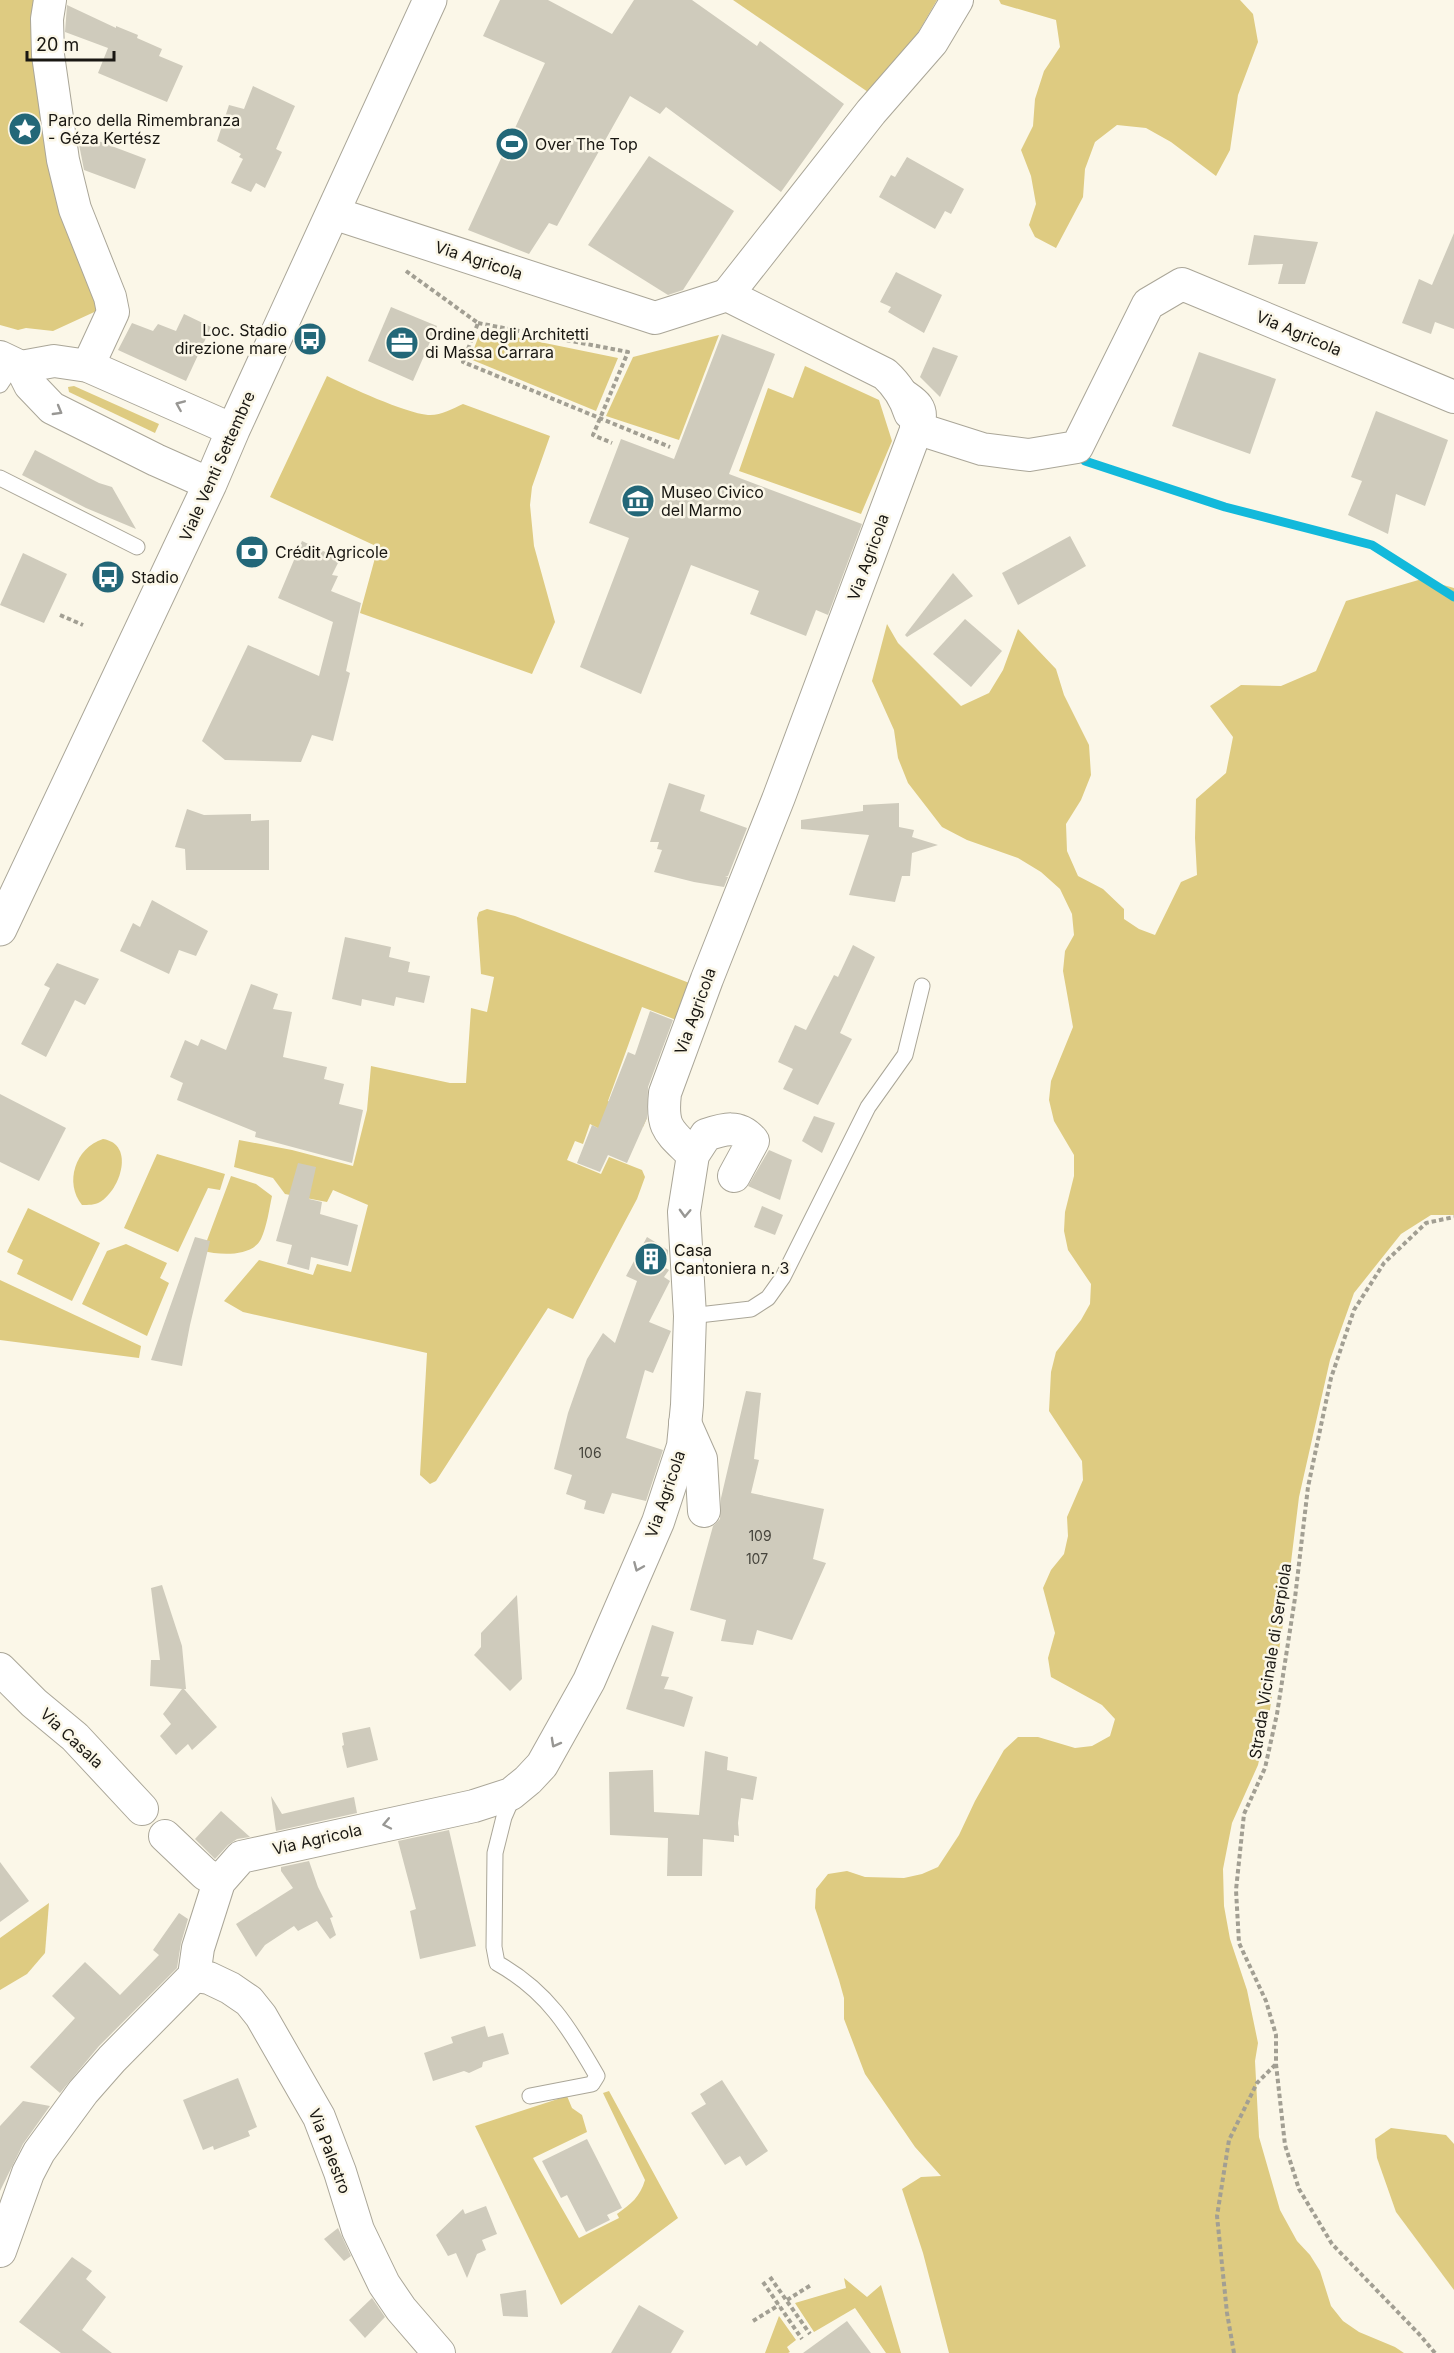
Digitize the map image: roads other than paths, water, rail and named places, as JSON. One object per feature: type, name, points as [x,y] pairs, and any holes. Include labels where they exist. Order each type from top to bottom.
[{"type":"main road","name":"Viale Venti Settembre","points":[[0,929],[210,484],[430,0]]},
{"type":"street","points":[[50,0],[47,19],[48,55],[63,160],[75,208],[110,297],[113,312],[88,366]]},
{"type":"street","points":[[727,295],[871,112],[932,42],[957,0]]},
{"type":"street","name":"Via Agricola","points":[[194,1976],[198,1948],[219,1882],[241,1857],[474,1806],[511,1794],[542,1765],[589,1681],[658,1522],[683,1446],[690,1316],[684,1212],[693,1155],[666,1128],[663,1112],[665,1093],[779,797],[921,415],[918,406],[903,395],[885,374],[727,295],[655,318],[333,213]]},
{"type":"street","name":"Via Agricola","points":[[916,428],[982,449],[1029,455],[1077,447],[1148,304],[1182,284],[1454,397]]},
{"type":"street","points":[[9,368],[54,361],[88,366],[233,430]]},
{"type":"street","points":[[9,368],[30,385],[52,408],[210,484]]},
{"type":"street","points":[[693,1155],[706,1135],[728,1128],[748,1135],[753,1141],[734,1176]]},
{"type":"street","points":[[684,1411],[701,1459],[704,1511]]},
{"type":"street","name":"Via Casala","points":[[0,1670],[34,1703],[75,1737],[142,1809]]},
{"type":"street","points":[[165,1836],[205,1874],[219,1882]]},
{"type":"street","points":[[0,2252],[28,2173],[39,2152],[83,2092],[112,2059],[194,1976]]},
{"type":"street","name":"Via Palestro","points":[[194,1976],[209,1978],[230,1988],[249,2001],[261,2016],[319,2117],[340,2172],[358,2230],[384,2284],[401,2309],[439,2353]]},
{"type":"lane","points":[[0,477],[137,547]]},
{"type":"lane","points":[[690,1316],[751,1309],[768,1298],[783,1277],[868,1107],[904,1055],[922,986]]},
{"type":"lane","points":[[515,1790],[504,1817],[495,1853],[494,1947],[497,1962],[538,1991],[556,2010],[597,2076],[592,2084],[530,2096]]},
{"type":"waterway","points":[[1085,461],[1225,507],[1372,545],[1454,597]]},
{"type":"place","name":"Parco della Rimembranza - Géza Kertész","points":[[25,129]]},
{"type":"place","name":"Over The Top","points":[[512,144]]},
{"type":"place","name":"Loc. Stadio direzione mare","points":[[310,339]]},
{"type":"place","name":"Ordine degli Architetti di Massa Carrara","points":[[402,343]]},
{"type":"place","name":"Museo Civico del Marmo","points":[[638,501]]},
{"type":"place","name":"Crédit Agricole","points":[[252,552]]},
{"type":"place","name":"Stadio","points":[[108,577]]},
{"type":"place","name":"Casa Cantoniera n. 3","points":[[651,1259]]}]
